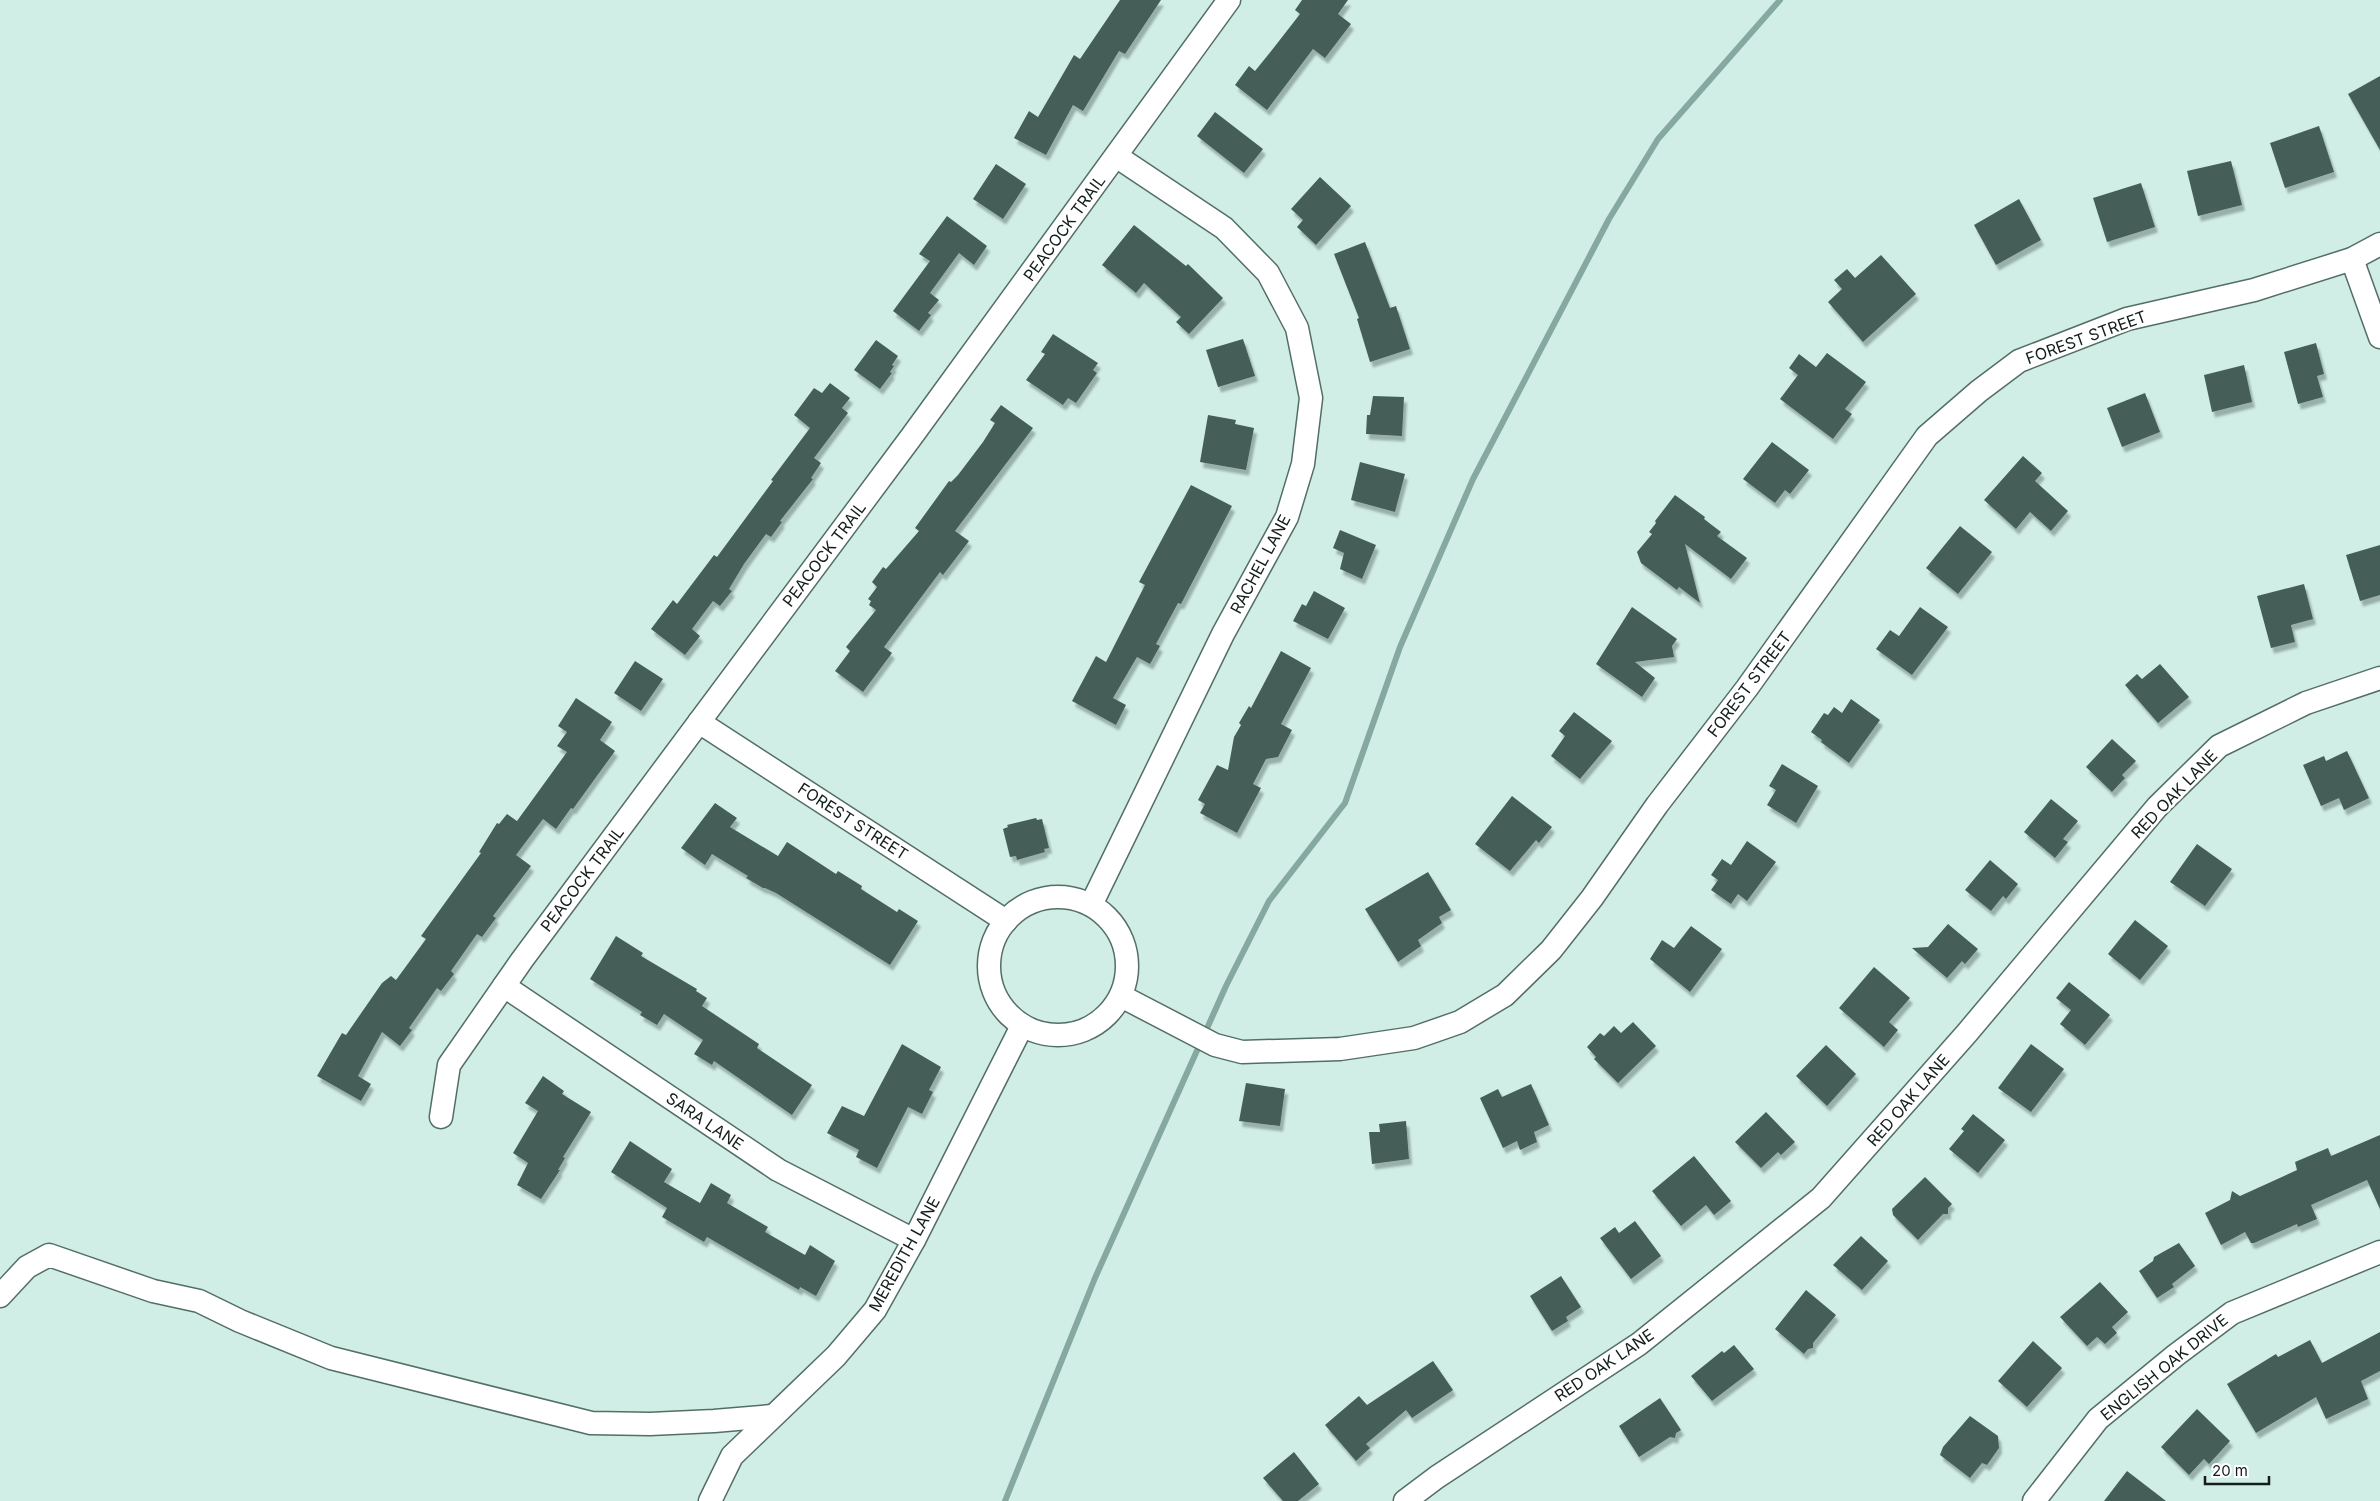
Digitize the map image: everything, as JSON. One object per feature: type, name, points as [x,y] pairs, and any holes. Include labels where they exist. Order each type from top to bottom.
[{"type":"street","name":"PEACOCK TRAIL","points":[[441,1117],[449,1065],[504,986],[906,444],[1229,0]]},
{"type":"street","name":"RACHEL LANE","points":[[1091,905],[1223,634],[1287,517],[1303,464],[1311,398],[1297,328],[1268,273],[1224,228],[1116,156]]},
{"type":"street","name":"FOREST STREET","points":[[1121,996],[1215,1045],[1242,1052],[1340,1049],[1414,1038],[1460,1022],[1505,995],[1551,950],[1592,898],[1657,806],[1748,688],[1927,436],[1934,430],[2019,361],[2127,319],[2254,290],[2352,259],[2380,244]]},
{"type":"street","points":[[2352,259],[2380,337]]},
{"type":"street","name":"RED OAK LANE","points":[[1405,1501],[1445,1471],[1639,1344],[1821,1198],[1967,1033],[2157,807],[2219,746],[2306,703],[2380,678]]},
{"type":"street","name":"FOREST STREET","points":[[699,722],[1006,921]]},
{"type":"street","points":[[1055,897],[1073,899],[1091,905],[1108,918],[1122,941],[1126,955],[1127,976],[1121,996],[1108,1015],[1089,1029],[1066,1036],[1043,1034],[1022,1026],[1004,1010],[992,989],[989,965],[994,942],[1006,921],[1020,909],[1037,901],[1055,897]]},
{"type":"street","name":"SARA LANE","points":[[504,986],[778,1170],[914,1240]]},
{"type":"street","name":"MEREDITH LANE","points":[[710,1501],[732,1456],[836,1356],[875,1310],[914,1240],[1022,1026]]},
{"type":"street","name":"ENGLISH OAK DRIVE","points":[[2034,1501],[2098,1419],[2176,1355],[2232,1313],[2380,1252]]},
{"type":"street","points":[[0,1296],[27,1267],[49,1255],[153,1291],[199,1300],[240,1321],[331,1358],[591,1422],[650,1424],[772,1416]]},
{"type":"building","points":[[1120,0],[1161,0],[1125,54],[1119,51],[1083,111],[1073,105],[1046,155],[1014,138],[1029,111],[1038,117],[1074,55],[1080,59]]},
{"type":"building","points":[[1302,0],[1348,0],[1338,14],[1351,24],[1325,58],[1313,49],[1267,110],[1235,85],[1249,66],[1255,71],[1272,50],[1300,14],[1295,10]]},
{"type":"building","points":[[2380,76],[2380,150],[2348,94]]},
{"type":"building","points":[[1215,112],[1263,149],[1244,173],[1197,136]]},
{"type":"building","points":[[2319,126],[2334,172],[2285,188],[2270,143]]},
{"type":"building","points":[[2231,161],[2242,205],[2198,216],[2187,171]]},
{"type":"building","points":[[996,164],[1026,184],[1003,219],[973,199]]},
{"type":"building","points":[[1320,177],[1351,206],[1316,245],[1297,227],[1303,220],[1291,209]]},
{"type":"building","points":[[2141,183],[2155,227],[2107,242],[2093,198]]},
{"type":"building","points":[[2019,199],[2041,240],[1996,265],[1974,225]]},
{"type":"building","points":[[947,216],[987,246],[974,265],[959,253],[930,293],[939,300],[928,313],[931,315],[919,331],[893,311],[930,261],[919,254]]},
{"type":"building","points":[[1134,225],[1186,266],[1188,264],[1223,298],[1189,334],[1176,322],[1181,317],[1144,283],[1136,293],[1102,265]]},
{"type":"building","points":[[1365,242],[1390,308],[1396,306],[1410,349],[1370,362],[1357,319],[1359,318],[1334,254]]},
{"type":"building","points":[[1881,255],[1916,294],[1863,342],[1828,302],[1842,289],[1834,280],[1847,269],[1855,278]]},
{"type":"building","points":[[1053,334],[1098,363],[1093,370],[1097,373],[1076,403],[1068,398],[1063,405],[1026,380],[1045,354],[1041,352]]},
{"type":"building","points":[[1243,339],[1255,376],[1218,387],[1206,350]]},
{"type":"building","points":[[876,340],[898,356],[892,365],[894,366],[890,372],[892,373],[880,389],[854,370]]},
{"type":"building","points":[[2316,343],[2324,374],[2317,376],[2323,397],[2298,404],[2284,352]]},
{"type":"building","points":[[1827,353],[1866,382],[1845,409],[1852,414],[1833,439],[1780,399],[1798,375],[1789,368],[1799,354],[1816,367]]},
{"type":"building","points":[[2244,365],[2252,402],[2212,412],[2204,375]]},
{"type":"building","points":[[830,383],[850,398],[842,408],[848,413],[814,458],[821,463],[811,478],[813,479],[780,521],[782,522],[771,537],[766,534],[744,564],[729,589],[732,591],[720,606],[713,601],[692,629],[700,636],[685,655],[651,629],[673,600],[677,604],[714,555],[717,557],[773,481],[771,480],[810,428],[794,415],[814,388],[822,393]]},
{"type":"building","points":[[2145,393],[2160,432],[2122,447],[2107,408]]},
{"type":"building","points":[[1373,396],[1404,397],[1402,436],[1366,434],[1367,415],[1370,415]]},
{"type":"building","points":[[1001,405],[1033,428],[955,531],[969,541],[943,575],[940,572],[884,647],[892,653],[863,692],[835,671],[850,651],[846,647],[876,610],[869,605],[871,601],[868,599],[877,587],[872,582],[883,567],[886,569],[919,531],[915,528],[949,481],[951,482],[958,475],[983,442],[995,423],[990,420]]},
{"type":"building","points":[[1208,415],[1236,420],[1235,424],[1254,428],[1246,470],[1200,462]]},
{"type":"building","points":[[1772,442],[1809,470],[1790,494],[1785,490],[1775,503],[1743,479]]},
{"type":"building","points":[[2023,456],[2042,473],[2035,481],[2068,511],[2051,531],[2030,512],[2016,529],[1984,500]]},
{"type":"building","points":[[1360,462],[1405,474],[1395,512],[1351,500]]},
{"type":"building","points":[[1191,485],[1232,506],[1181,604],[1178,603],[1156,644],[1160,646],[1150,664],[1137,657],[1113,698],[1126,705],[1116,725],[1072,701],[1096,656],[1106,662],[1145,585],[1139,582]]},
{"type":"building","points":[[1675,495],[1705,517],[1704,519],[1721,532],[1717,536],[1747,558],[1731,579],[1685,544],[1700,603],[1679,587],[1677,590],[1641,563],[1637,552],[1652,534],[1649,532],[1656,523],[1655,521]]},
{"type":"building","points":[[1960,526],[1992,552],[1958,594],[1926,568]]},
{"type":"building","points":[[1340,530],[1376,545],[1362,579],[1340,569],[1344,553],[1333,548]]},
{"type":"building","points":[[2380,545],[2380,595],[2360,601],[2346,555]]},
{"type":"building","points":[[2304,584],[2313,619],[2291,625],[2295,642],[2271,648],[2257,596]]},
{"type":"building","points":[[1314,591],[1345,608],[1328,639],[1293,621],[1302,604],[1306,606]]},
{"type":"building","points":[[1632,607],[1677,639],[1672,646],[1674,657],[1635,662],[1655,678],[1642,697],[1596,664]]},
{"type":"building","points":[[1920,607],[1948,627],[1912,675],[1876,649],[1890,630],[1899,636]]},
{"type":"building","points":[[1281,651],[1311,668],[1281,724],[1292,730],[1278,757],[1266,759],[1253,784],[1261,788],[1237,833],[1200,813],[1205,804],[1198,800],[1217,765],[1228,770],[1234,737],[1241,725],[1239,723],[1249,706],[1251,708]]},
{"type":"building","points":[[635,661],[663,679],[641,711],[614,693]]},
{"type":"building","points":[[2160,664],[2189,697],[2158,723],[2125,685],[2137,674],[2142,679]]},
{"type":"building","points":[[576,698],[612,722],[600,740],[615,751],[556,829],[543,819],[516,855],[531,866],[493,916],[496,918],[482,937],[477,934],[451,971],[454,974],[441,991],[437,988],[409,1028],[412,1030],[400,1046],[382,1032],[358,1076],[371,1084],[361,1101],[317,1076],[342,1033],[346,1035],[382,983],[391,976],[396,980],[426,939],[421,936],[481,853],[479,852],[497,823],[499,824],[507,814],[517,821],[567,752],[557,746],[567,732],[558,726]]},
{"type":"building","points":[[1851,699],[1880,720],[1849,763],[1811,732],[1824,713],[1828,715],[1834,707],[1842,713]]},
{"type":"building","points":[[1574,712],[1612,741],[1580,779],[1551,756],[1565,736],[1559,731]]},
{"type":"building","points":[[2112,739],[2136,761],[2122,775],[2125,778],[2112,792],[2086,767]]},
{"type":"building","points":[[2347,751],[2369,798],[2344,810],[2339,798],[2321,806],[2303,765],[2324,756],[2326,761]]},
{"type":"building","points":[[1782,764],[1818,786],[1796,823],[1767,805],[1776,790],[1769,786]]},
{"type":"building","points":[[1512,796],[1552,827],[1539,843],[1536,840],[1510,871],[1475,844]]},
{"type":"building","points":[[2051,799],[2078,821],[2063,839],[2068,842],[2055,858],[2024,832]]},
{"type":"building","points":[[715,803],[737,818],[730,827],[778,856],[787,842],[836,874],[838,871],[862,886],[861,889],[897,912],[899,909],[918,921],[890,965],[776,893],[746,878],[748,876],[712,854],[705,865],[681,848]]},
{"type":"building","points":[[1036,818],[1037,820],[1042,819],[1049,848],[1044,849],[1045,852],[1017,860],[1016,856],[1010,857],[1003,829],[1008,827],[1007,825]]},
{"type":"building","points":[[1747,841],[1776,862],[1747,901],[1738,894],[1731,904],[1711,890],[1718,880],[1711,875],[1722,859],[1731,865]]},
{"type":"building","points":[[2197,844],[2232,869],[2205,906],[2170,882]]},
{"type":"building","points":[[1990,860],[2018,884],[2006,899],[2003,896],[1991,911],[1965,890]]},
{"type":"building","points":[[1428,872],[1451,910],[1439,917],[1442,923],[1418,940],[1421,946],[1398,962],[1365,909]]},
{"type":"building","points":[[2135,920],[2168,946],[2140,980],[2108,954]]},
{"type":"building","points":[[1948,924],[1978,949],[1965,964],[1962,961],[1947,978],[1912,948],[1928,947]]},
{"type":"building","points":[[1691,926],[1722,949],[1690,992],[1650,959],[1662,940],[1674,948]]},
{"type":"building","points":[[616,936],[643,953],[641,956],[697,989],[696,991],[707,998],[702,1006],[759,1044],[757,1048],[812,1085],[792,1115],[714,1061],[712,1065],[694,1054],[703,1040],[664,1014],[657,1025],[640,1015],[642,1012],[590,979]]},
{"type":"building","points":[[1874,967],[1910,998],[1889,1022],[1898,1030],[1884,1047],[1839,1008]]},
{"type":"building","points":[[2069,982],[2110,1015],[2085,1045],[2060,1024],[2071,1010],[2056,998]]},
{"type":"building","points":[[1633,1022],[1656,1046],[1618,1083],[1594,1059],[1596,1057],[1587,1047],[1600,1033],[1604,1036],[1614,1026],[1621,1033]]},
{"type":"building","points":[[902,1044],[941,1067],[929,1090],[933,1092],[922,1114],[908,1107],[877,1168],[856,1157],[859,1150],[827,1133],[842,1106],[864,1116]]},
{"type":"building","points":[[2031,1044],[2064,1069],[2031,1112],[1998,1088]]},
{"type":"building","points":[[1826,1045],[1856,1074],[1827,1106],[1796,1076]]},
{"type":"building","points":[[543,1076],[564,1091],[562,1094],[591,1112],[563,1157],[565,1158],[558,1170],[560,1170],[541,1199],[517,1185],[528,1163],[513,1153],[538,1111],[525,1103]]},
{"type":"building","points":[[1246,1083],[1285,1089],[1280,1126],[1239,1121]]},
{"type":"building","points":[[1531,1084],[1549,1125],[1534,1132],[1537,1142],[1520,1150],[1517,1141],[1503,1148],[1480,1098],[1498,1089],[1502,1097]]},
{"type":"building","points":[[1766,1112],[1795,1142],[1781,1155],[1778,1152],[1761,1168],[1735,1142]]},
{"type":"building","points":[[1973,1114],[2005,1140],[1978,1173],[1949,1149],[1964,1131],[1961,1129]]},
{"type":"building","points":[[1406,1121],[1409,1159],[1372,1164],[1369,1132],[1380,1132],[1379,1124]]},
{"type":"building","points":[[2380,1135],[2380,1209],[2367,1180],[2311,1205],[2317,1219],[2298,1227],[2297,1224],[2254,1243],[2251,1243],[2245,1232],[2221,1245],[2205,1213],[2230,1200],[2232,1191],[2240,1196],[2297,1170],[2295,1162],[2328,1148],[2331,1156]]},
{"type":"building","points":[[630,1141],[672,1169],[664,1182],[700,1203],[711,1183],[731,1195],[727,1203],[768,1227],[765,1232],[805,1255],[810,1245],[835,1261],[816,1296],[800,1287],[799,1290],[707,1237],[704,1242],[662,1217],[667,1208],[611,1172]]},
{"type":"building","points":[[1694,1156],[1731,1201],[1714,1215],[1706,1205],[1681,1226],[1652,1191]]},
{"type":"building","points":[[1925,1177],[1952,1204],[1948,1208],[1948,1214],[1943,1214],[1918,1240],[1893,1215],[1892,1209]]},
{"type":"building","points":[[1635,1221],[1661,1256],[1631,1279],[1600,1238],[1615,1227],[1619,1233]]},
{"type":"building","points":[[1861,1236],[1888,1261],[1862,1290],[1833,1265]]},
{"type":"building","points":[[2179,1243],[2195,1266],[2172,1284],[2174,1287],[2157,1298],[2139,1271],[2153,1261],[2154,1257]]},
{"type":"building","points":[[1561,1276],[1581,1307],[1566,1317],[1568,1321],[1552,1331],[1530,1296]]},
{"type":"building","points":[[2100,1282],[2128,1312],[2112,1327],[2117,1333],[2105,1344],[2097,1337],[2087,1346],[2060,1317]]},
{"type":"building","points":[[1806,1290],[1836,1315],[1813,1343],[1813,1348],[1808,1349],[1804,1354],[1775,1329]]},
{"type":"building","points":[[2380,1332],[2380,1371],[2361,1381],[2368,1399],[2326,1419],[2316,1397],[2256,1433],[2227,1384],[2276,1354],[2278,1357],[2310,1340],[2322,1363]]},
{"type":"building","points":[[2033,1341],[2062,1368],[2027,1407],[1998,1381]]},
{"type":"building","points":[[1734,1345],[1754,1369],[1712,1401],[1691,1376],[1722,1351],[1724,1353]]},
{"type":"building","points":[[1433,1361],[1453,1390],[1412,1418],[1406,1410],[1366,1444],[1370,1448],[1356,1461],[1325,1425],[1359,1396],[1367,1405]]},
{"type":"building","points":[[1660,1398],[1681,1430],[1676,1433],[1675,1438],[1670,1437],[1639,1457],[1619,1426]]},
{"type":"building","points":[[2197,1409],[2230,1441],[2209,1464],[2204,1459],[2189,1475],[2161,1447]]},
{"type":"building","points":[[1970,1416],[1998,1436],[1999,1448],[1987,1465],[1982,1463],[1970,1478],[1940,1455],[1943,1447]]},
{"type":"building","points":[[1294,1452],[1319,1484],[1298,1501],[1283,1501],[1263,1478]]},
{"type":"building","points":[[2127,1471],[2166,1501],[2104,1501]]},
{"type":"waterway","points":[[1005,1501],[1095,1278],[1226,986],[1269,901],[1345,803],[1400,647],[1473,479],[1609,219],[1658,139],[1780,0]]}]
